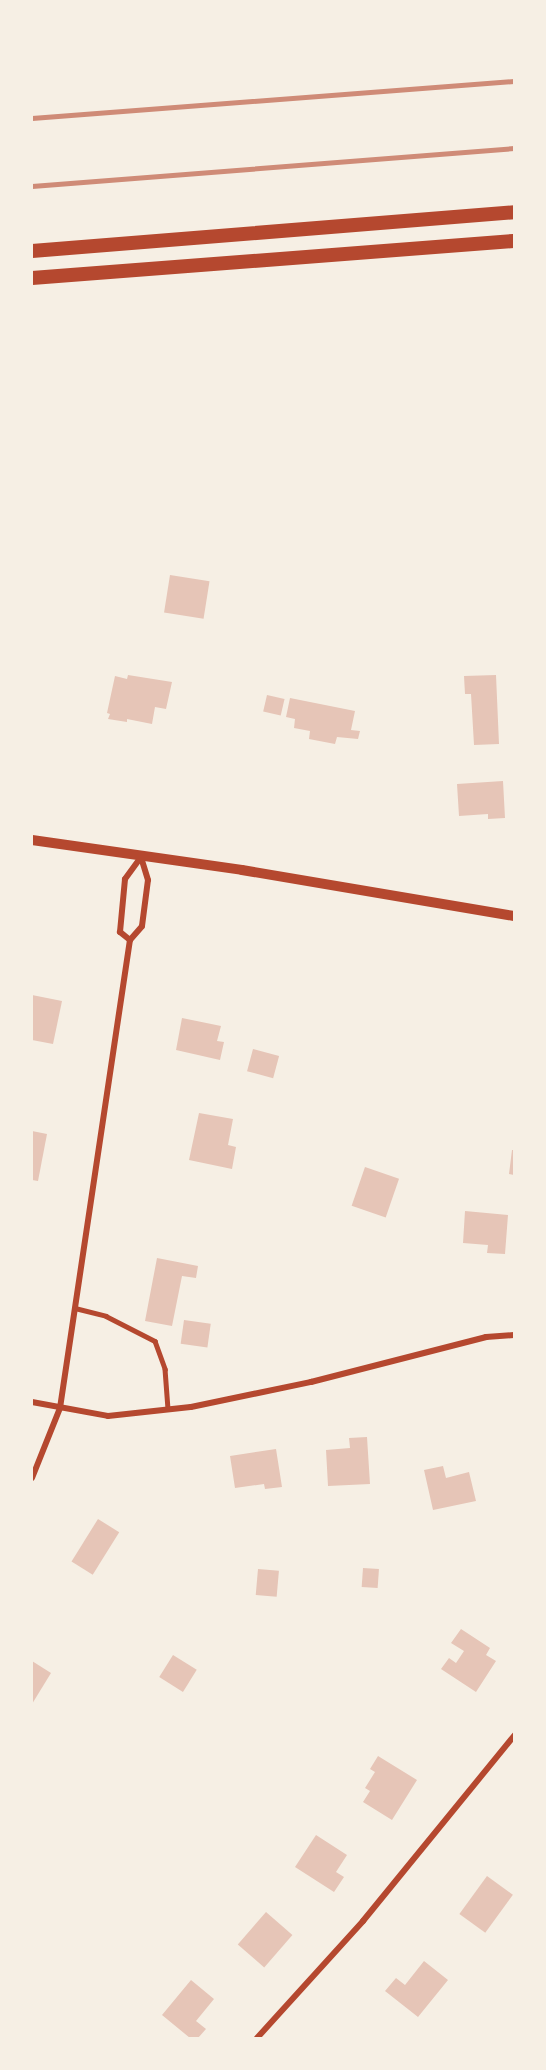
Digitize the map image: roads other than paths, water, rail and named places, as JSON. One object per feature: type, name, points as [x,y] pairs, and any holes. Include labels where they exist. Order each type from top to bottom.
[{"type":"main road","points":[[32,251],[514,213]]},
{"type":"main road","points":[[32,278],[514,241]]},
{"type":"street","points":[[32,840],[242,870],[514,916]]},
{"type":"street","points":[[32,1478],[60,1408],[130,940],[142,926],[144,914],[148,880],[141,857]]},
{"type":"street","points":[[130,940],[120,932],[125,879],[141,857]]},
{"type":"street","points":[[32,1402],[108,1416],[168,1409],[311,1382],[486,1337],[514,1335]]},
{"type":"street","points":[[257,2038],[370,1912],[514,1736]]},
{"type":"lane","points":[[75,1308],[106,1316],[155,1341],[165,1369],[168,1409]]},
{"type":"railway","points":[[32,118],[514,81]]},
{"type":"railway","points":[[32,186],[514,148]]}]
